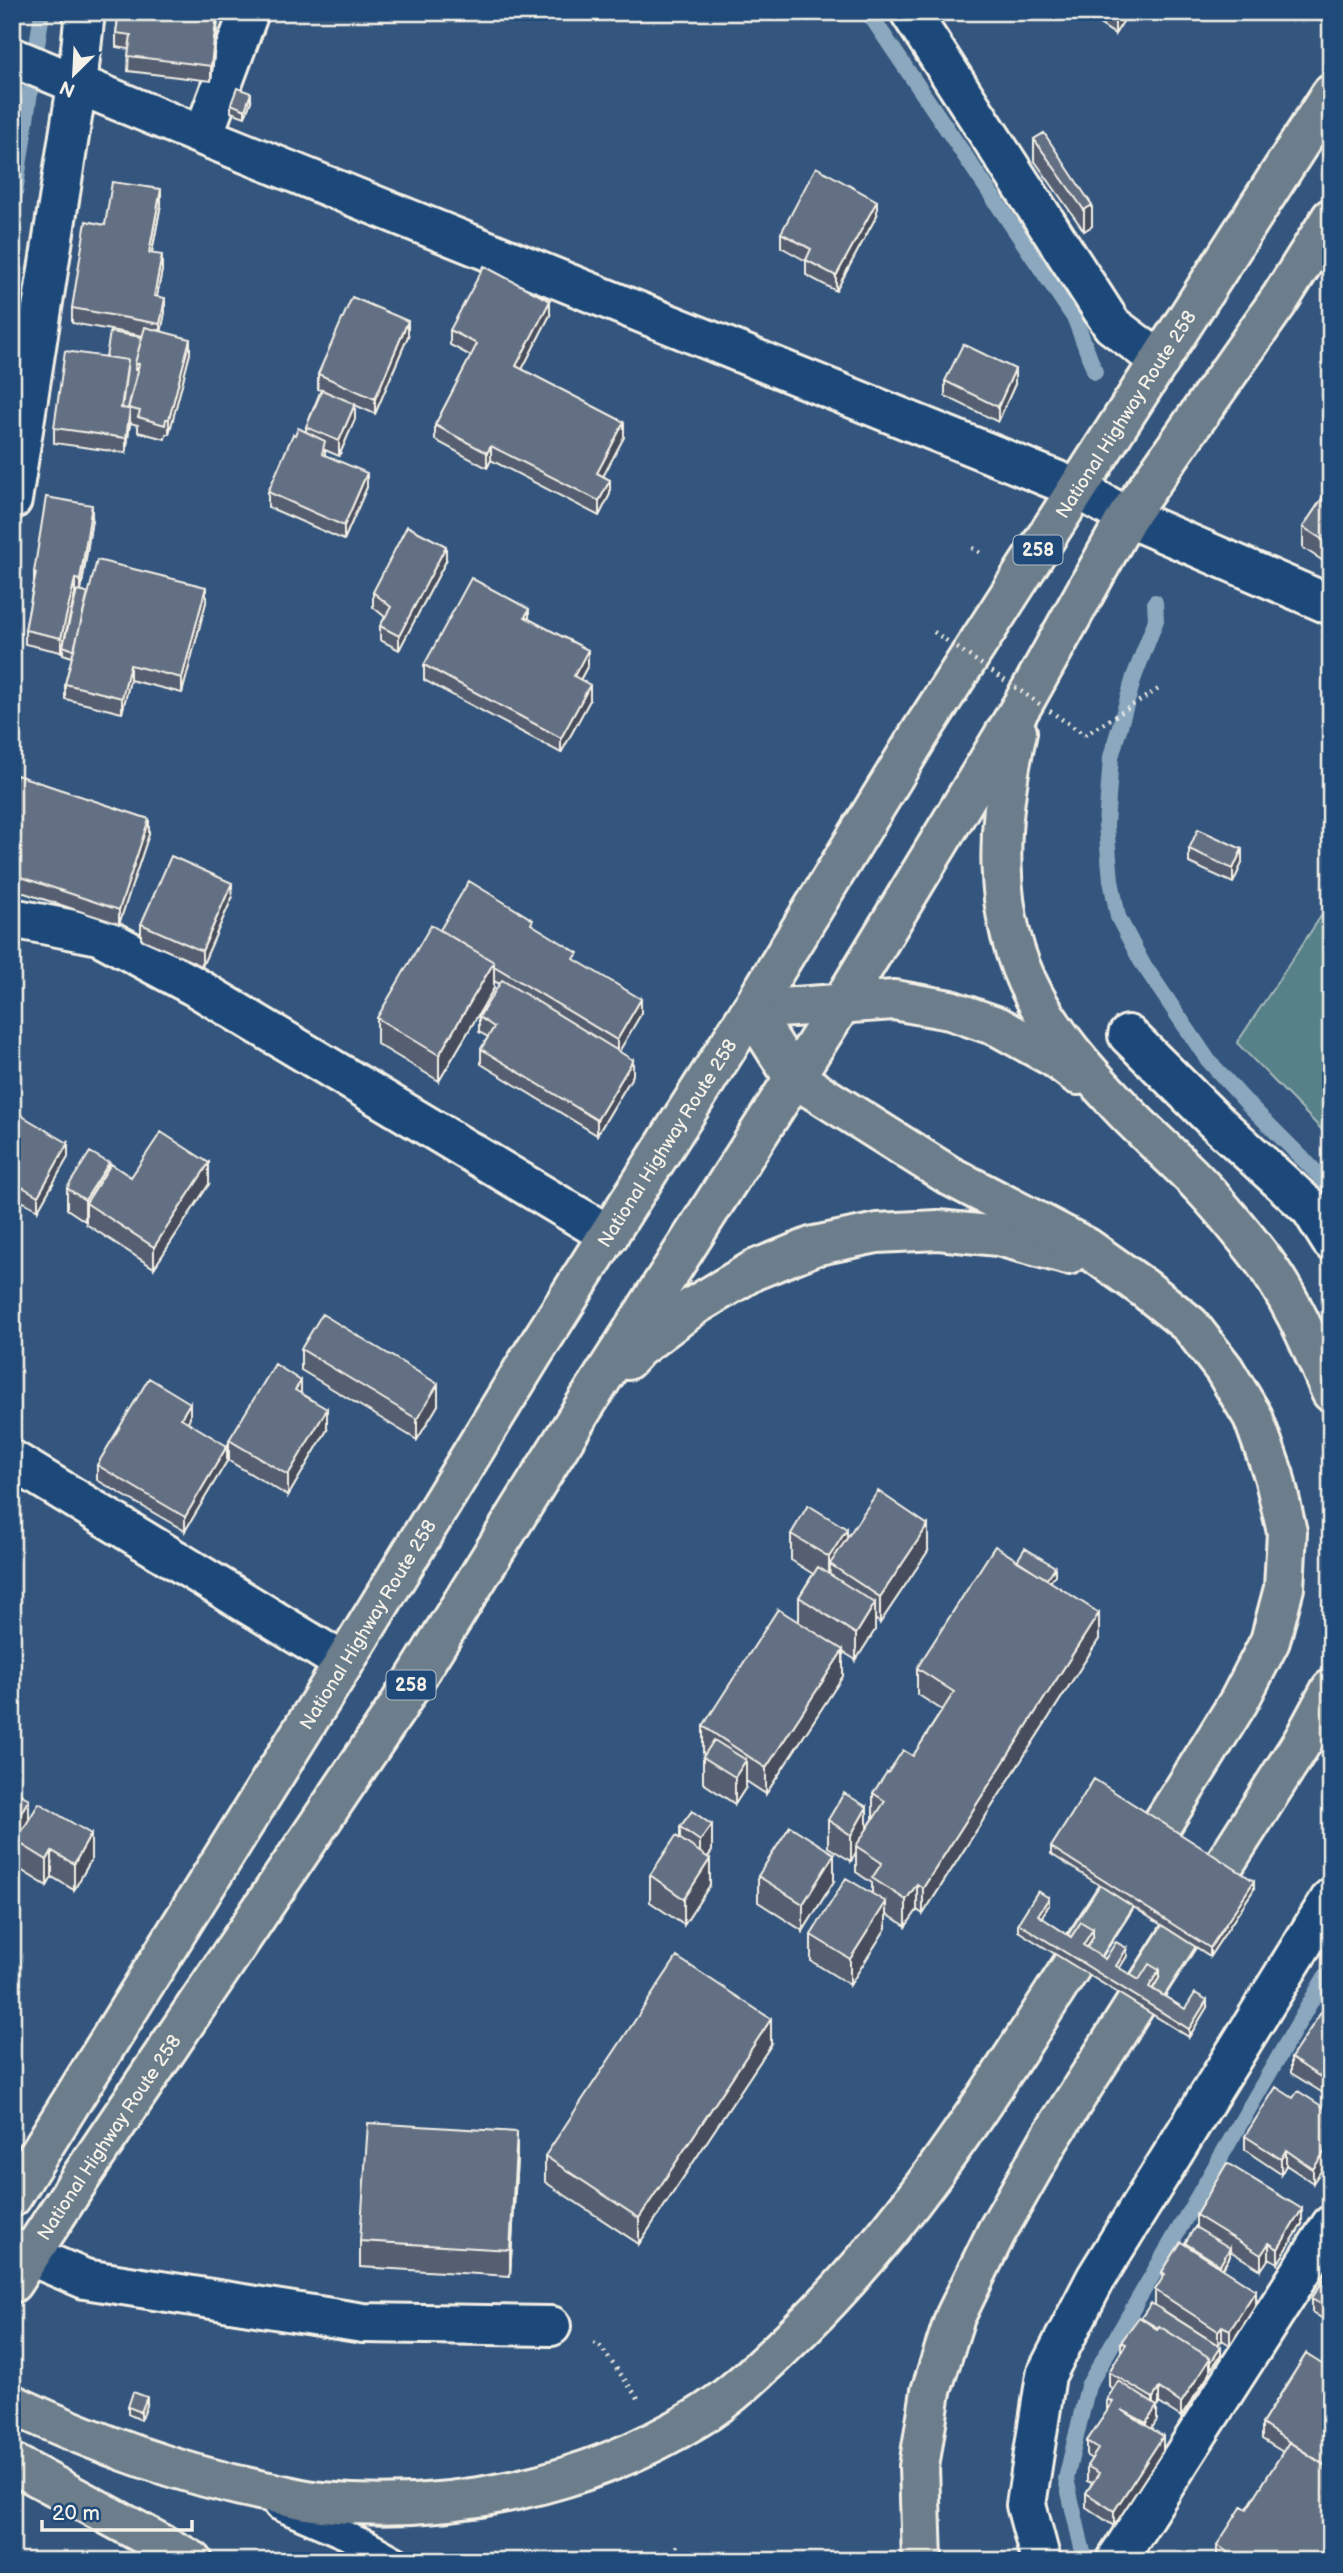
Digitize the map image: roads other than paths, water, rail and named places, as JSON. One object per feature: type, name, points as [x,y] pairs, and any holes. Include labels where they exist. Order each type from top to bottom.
[{"type":"highway","name":"National Highway Route 258","points":[[12,2197],[344,1664],[534,1352],[751,1010],[921,732],[1331,94]]},
{"type":"highway","name":"National Highway Route 258","points":[[18,2263],[397,1708],[582,1410],[842,1003],[1024,702],[1127,517],[1280,299],[1331,218]]},
{"type":"highway","points":[[1024,702],[1009,765],[1000,823],[1001,887],[1013,946],[1034,996],[1068,1048],[1115,1102],[1201,1186],[1255,1250],[1301,1320],[1331,1392]]},
{"type":"highway","points":[[27,2411],[137,2454],[225,2484],[320,2502],[411,2503],[485,2497],[557,2481],[628,2453],[699,2417],[765,2364],[844,2286],[911,2205],[982,2106],[1239,1701],[1270,1642],[1284,1588],[1287,1532],[1274,1476],[1253,1417],[1224,1369],[1190,1325],[1086,1247],[950,1176],[793,1077],[751,1010],[894,1000],[950,1010],[999,1027],[1055,1058],[1115,1102]]},
{"type":"highway","points":[[582,1410],[638,1348],[694,1306],[754,1270],[814,1246],[889,1232],[938,1230],[998,1236],[1063,1252],[1144,1288]]},
{"type":"highway","points":[[922,2561],[919,2467],[931,2391],[955,2317],[996,2233],[1049,2140],[1304,1739],[1331,1689]]},
{"type":"highway","points":[[16,2465],[193,2561]]},
{"type":"street","points":[[12,500],[65,80],[85,12]]},
{"type":"street","points":[[203,136],[249,12]]},
{"type":"street","points":[[911,12],[1112,325],[1160,361]]},
{"type":"street","points":[[13,57],[1077,489],[1127,517],[1331,605]]},
{"type":"street","points":[[12,918],[99,935],[192,985],[609,1235]]},
{"type":"street","points":[[1128,1035],[1214,1120],[1311,1209],[1331,1241]]},
{"type":"street","points":[[12,1460],[344,1664]]},
{"type":"street","points":[[1041,2561],[1026,2505],[1046,2375],[1096,2278],[1320,1942],[1331,1898]]},
{"type":"street","points":[[1116,2561],[1331,2225]]},
{"type":"street","points":[[18,2263],[85,2279],[363,2323],[551,2326]]},
{"type":"lane","points":[[225,2484],[368,2545],[397,2561]]},
{"type":"waterway","points":[[12,213],[42,12]]},
{"type":"waterway","points":[[868,12],[1075,319],[1095,372]]},
{"type":"waterway","points":[[1155,602],[1156,620],[1134,677],[1111,757],[1106,825],[1111,880],[1118,917],[1141,961],[1208,1060],[1331,1187]]},
{"type":"waterway","points":[[1085,2561],[1066,2479],[1088,2386],[1325,1977],[1331,1980]]}]
